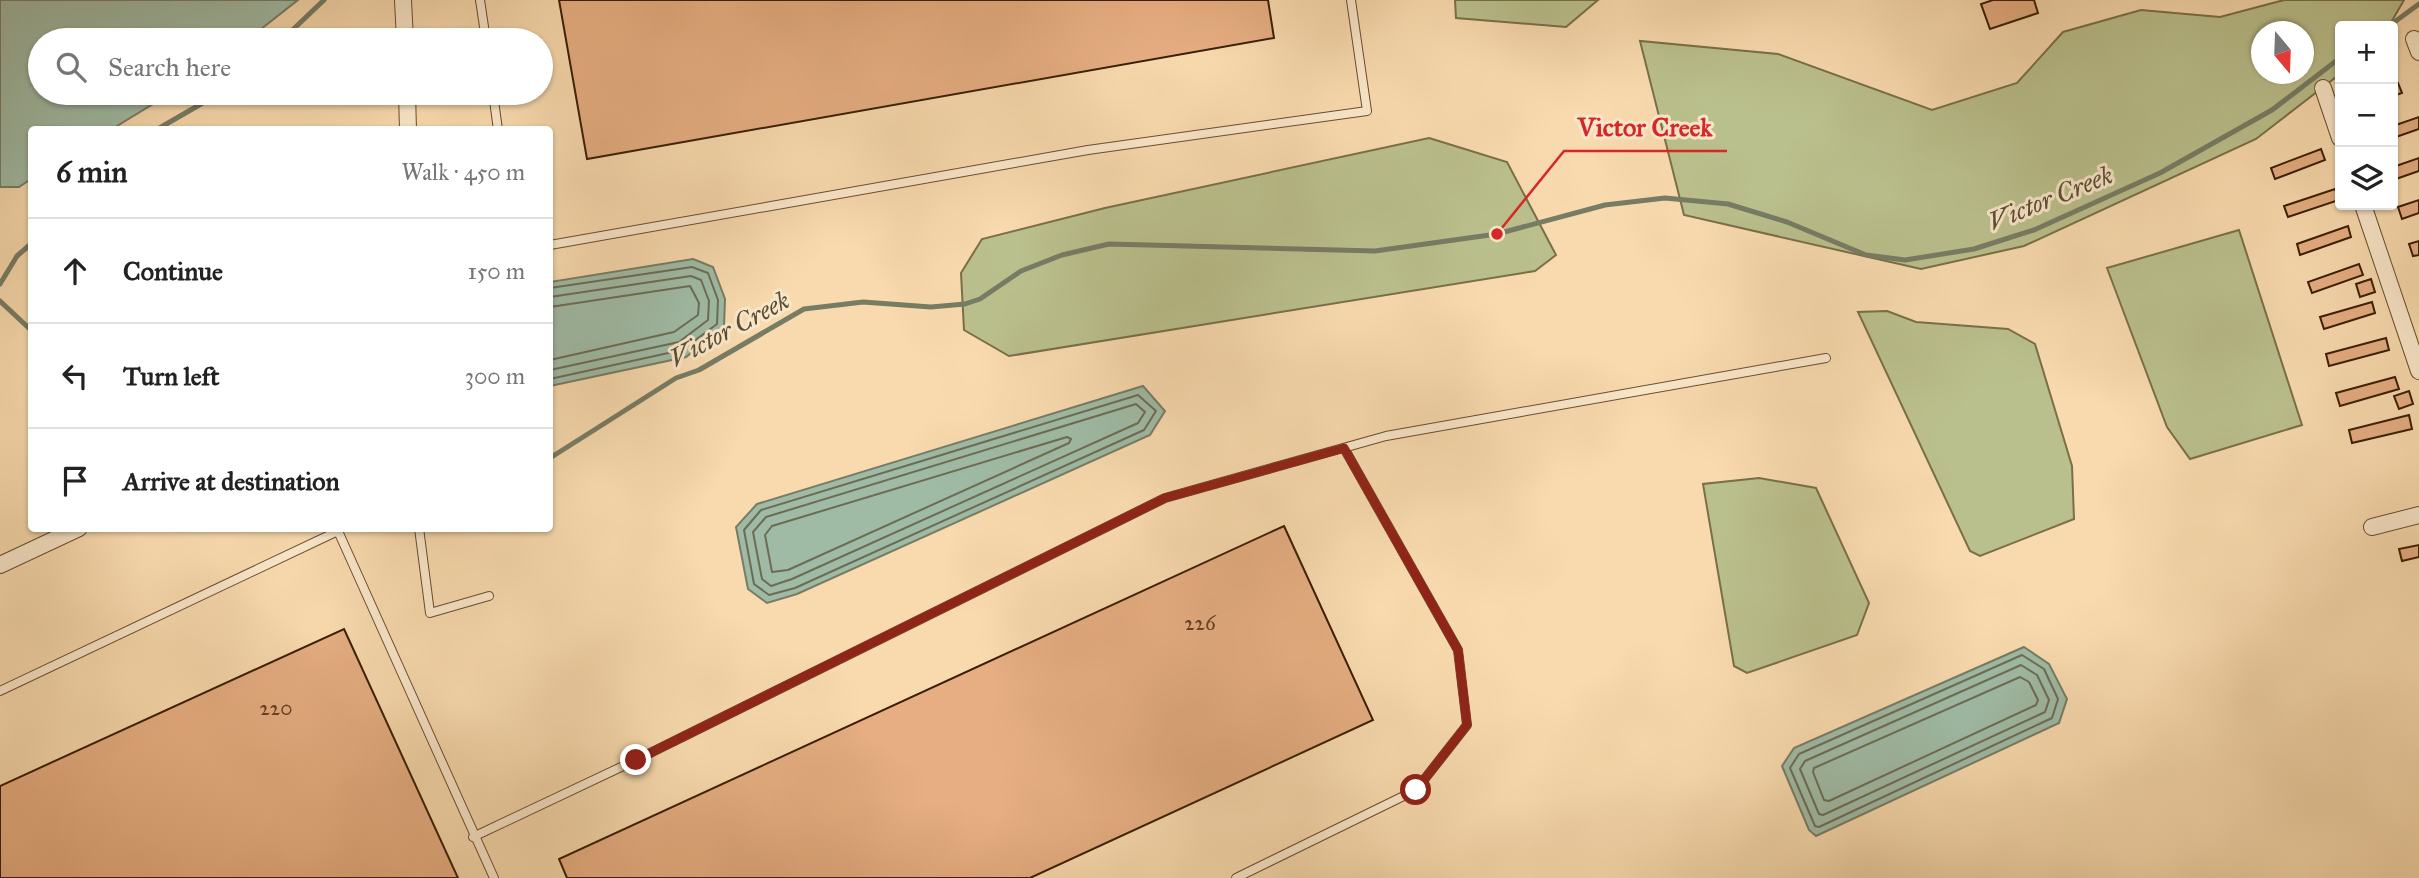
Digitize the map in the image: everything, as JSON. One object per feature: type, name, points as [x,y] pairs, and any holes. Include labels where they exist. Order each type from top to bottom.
[{"type":"street","points":[[403,0],[404,28]]},
{"type":"street","points":[[2323,88],[2335,123]]},
{"type":"street","points":[[407,105],[408,126]]},
{"type":"street","points":[[2365,210],[2419,371]]},
{"type":"street","points":[[2372,527],[2419,515]]},
{"type":"street","points":[[0,565],[70,532]]},
{"type":"lane","points":[[480,0],[484,28]]},
{"type":"lane","points":[[553,243],[1088,150],[1367,111],[1351,0]]},
{"type":"lane","points":[[495,105],[497,126]]},
{"type":"lane","points":[[473,836],[660,748],[1165,498],[1386,436],[1826,358]]},
{"type":"lane","points":[[1236,878],[1416,790],[1467,725],[1458,650],[1344,448]]},
{"type":"lane","points":[[0,691],[336,532]]},
{"type":"lane","points":[[338,532],[494,878]]},
{"type":"lane","points":[[420,532],[430,613],[489,596]]},
{"type":"green space","points":[[1455,0],[1598,0],[1566,27],[1456,18]]},
{"type":"green space","points":[[2284,0],[2404,0],[2392,21],[2335,21],[2335,78],[2256,139],[2024,246],[1921,269],[1684,215],[1640,41],[1778,54],[1932,110],[2017,83],[2063,32],[2141,10],[2220,17]]},
{"type":"green space","points":[[1429,138],[1507,162],[1556,255],[1535,271],[1009,356],[964,330],[961,273],[982,239],[1105,208]]},
{"type":"green space","points":[[2239,230],[2302,425],[2190,459],[2167,427],[2107,268]]},
{"type":"green space","points":[[1887,311],[1916,322],[2008,329],[2035,344],[2072,466],[2074,519],[1980,556],[1970,551],[1858,312]]},
{"type":"green space","points":[[1759,478],[1816,488],[1869,603],[1857,635],[1747,673],[1734,666],[1703,484]]},
{"type":"water","points":[[0,0],[298,0],[262,28],[28,28],[28,105],[151,105],[117,126],[28,126],[28,181],[19,187],[0,187]]},
{"type":"water","points":[[693,259],[713,267],[725,299],[724,327],[686,357],[553,385],[553,282]]},
{"type":"water","points":[[1143,386],[1165,411],[1150,435],[797,594],[767,603],[748,589],[736,527],[757,504]]},
{"type":"water","points":[[2024,647],[2049,664],[2067,699],[2059,723],[1816,836],[1809,830],[1782,766],[1794,748]]},
{"type":"building","points":[[559,0],[1268,0],[1274,38],[587,159]]},
{"type":"building","points":[[1993,0],[2034,0],[2038,13],[1990,29],[1981,4]]},
{"type":"building","points":[[2419,117],[2419,129],[2398,136],[2398,124]]},
{"type":"building","points":[[2321,149],[2325,160],[2275,179],[2271,168]]},
{"type":"building","points":[[2419,158],[2419,171],[2398,178],[2398,165]]},
{"type":"building","points":[[2335,189],[2335,201],[2288,217],[2284,206]]},
{"type":"building","points":[[2419,200],[2419,213],[2402,219],[2398,207]]},
{"type":"building","points":[[2348,226],[2351,237],[2300,255],[2297,244]]},
{"type":"building","points":[[2419,241],[2419,255],[2413,256],[2409,244]]},
{"type":"building","points":[[2359,264],[2363,275],[2312,293],[2308,282]]},
{"type":"building","points":[[2371,279],[2375,292],[2360,297],[2356,284]]},
{"type":"building","points":[[2372,302],[2375,313],[2324,329],[2320,317]]},
{"type":"building","points":[[2386,338],[2389,350],[2329,366],[2326,354]]},
{"type":"building","points":[[2395,377],[2399,389],[2340,406],[2336,393]]},
{"type":"building","points":[[2409,391],[2413,404],[2399,409],[2394,396]]},
{"type":"building","points":[[2409,415],[2412,429],[2352,443],[2349,430]]},
{"type":"building","points":[[1284,526],[1373,720],[1030,878],[567,878],[559,859]]},
{"type":"building","points":[[2419,545],[2419,557],[2402,561],[2399,549]]},
{"type":"building","points":[[344,629],[458,878],[0,878],[0,786]]},
{"type":"waterway","points":[[295,28],[324,0]]},
{"type":"waterway","name":"Victor Creek","points":[[2396,21],[2419,4]]},
{"type":"waterway","name":"Victor Creek","points":[[553,456],[676,378],[699,370],[804,309],[863,302],[931,307],[965,304],[980,299],[1021,271],[1062,255],[1109,244],[1375,251],[1497,234],[1605,205],[1665,198],[1728,204],[1787,222],[1866,255],[1905,260],[1974,249],[2034,230],[2160,173],[2272,110],[2335,62]]},
{"type":"waterway","points":[[163,126],[199,105]]},
{"type":"waterway","points":[[0,284],[17,256],[28,246]]},
{"type":"waterway","name":"Victor Creek","points":[[0,301],[28,327]]},
{"type":"place","name":"Victor Creek","points":[[1497,234]]},
{"type":"route","points":[[636,760],[1165,498],[1344,448],[1458,650],[1467,725],[1416,790]]}]
